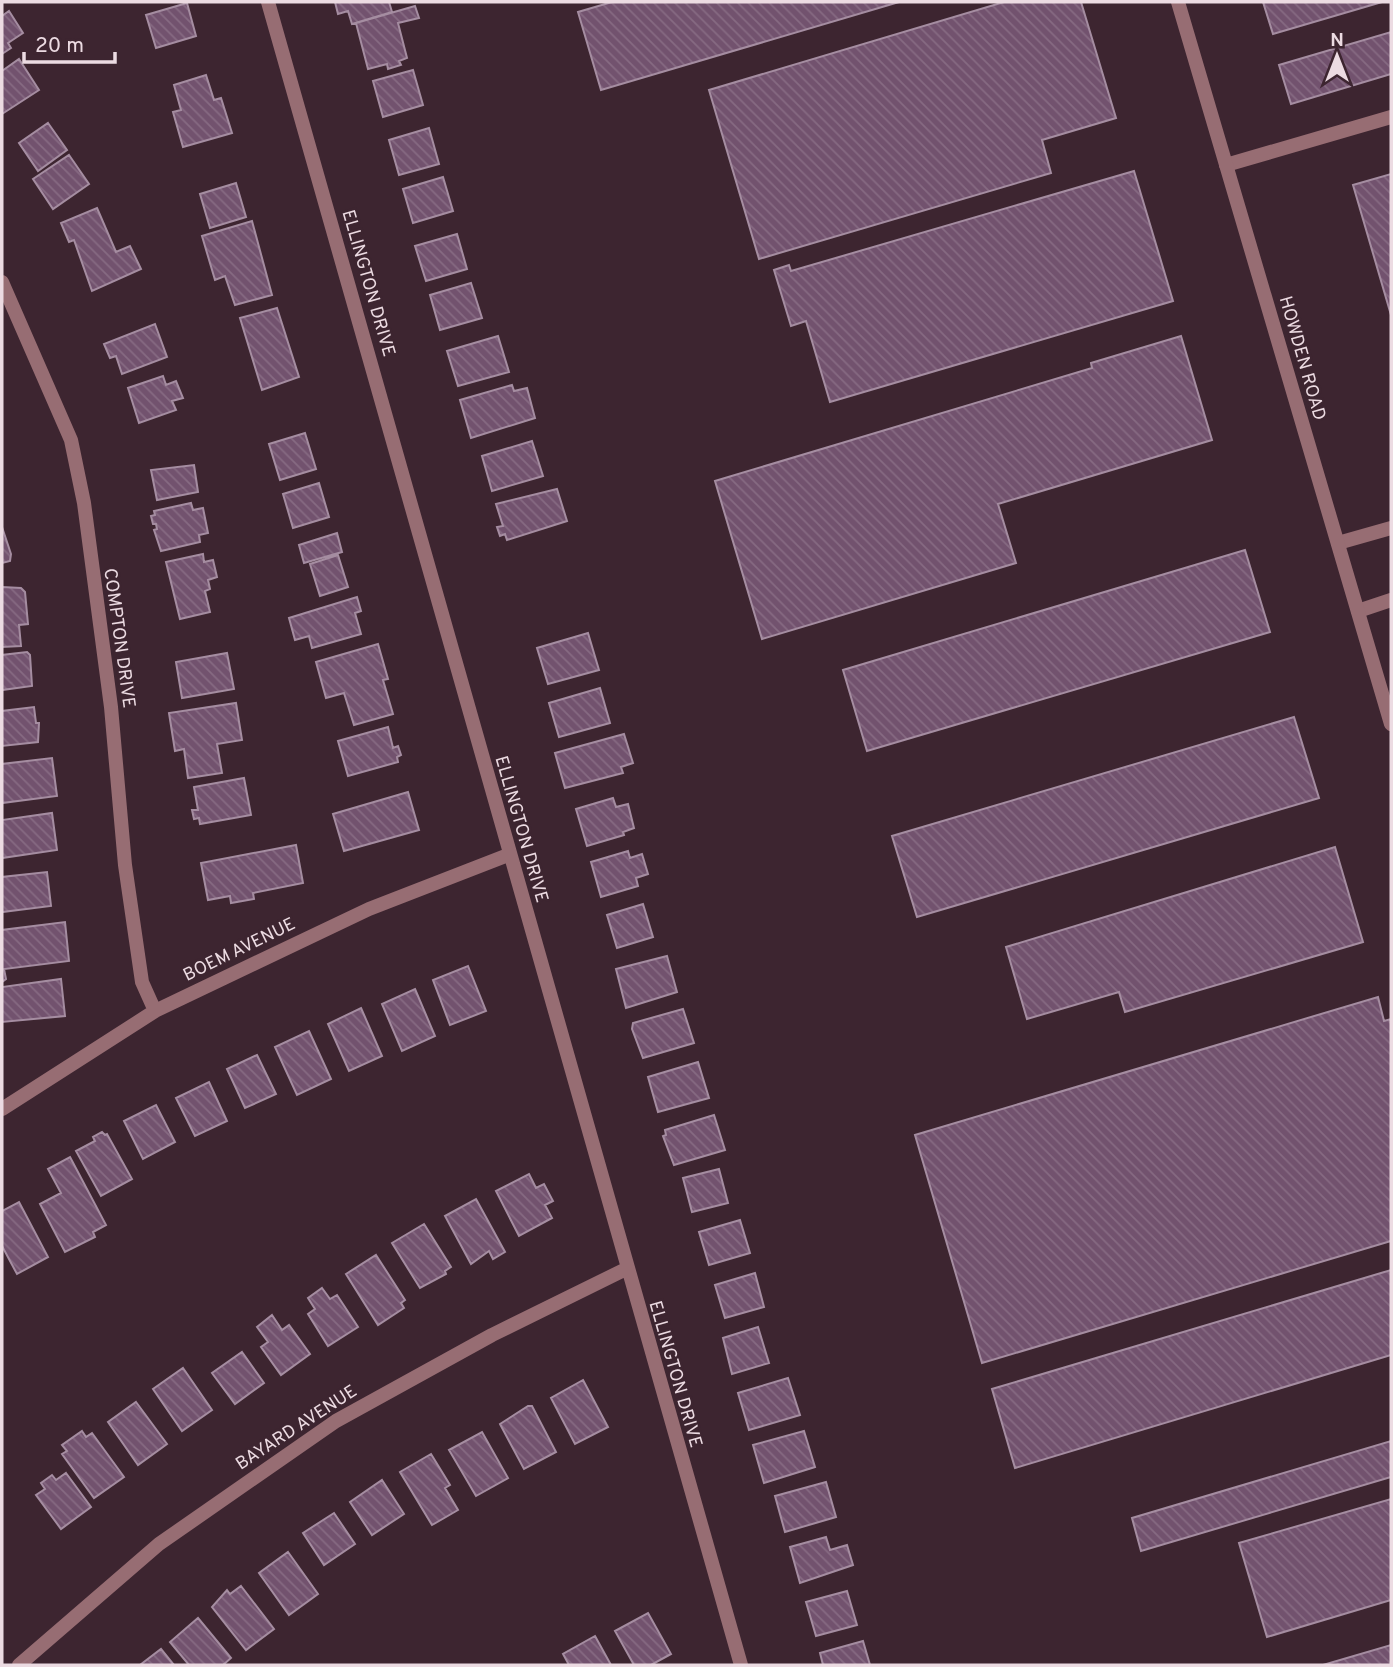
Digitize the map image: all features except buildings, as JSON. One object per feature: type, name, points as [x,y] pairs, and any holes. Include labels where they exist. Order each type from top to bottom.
[{"type":"street","name":"ELLINGTON DRIVE","points":[[268,2],[446,624],[508,855],[741,1665]]},
{"type":"street","name":"HOWDEN ROAD","points":[[1178,2],[1391,724]]},
{"type":"street","points":[[1226,165],[1391,117]]},
{"type":"street","name":"COMPTON DRIVE","points":[[2,282],[71,440],[83,503],[111,707],[125,865],[142,982],[155,1011]]},
{"type":"street","points":[[1338,543],[1391,528]]},
{"type":"street","points":[[1358,611],[1391,600]]},
{"type":"street","name":"BOEM AVENUE","points":[[2,1109],[155,1011],[369,909],[508,855]]},
{"type":"street","name":"BAYARD AVENUE","points":[[19,1665],[159,1544],[336,1421],[492,1335],[626,1269]]}]
